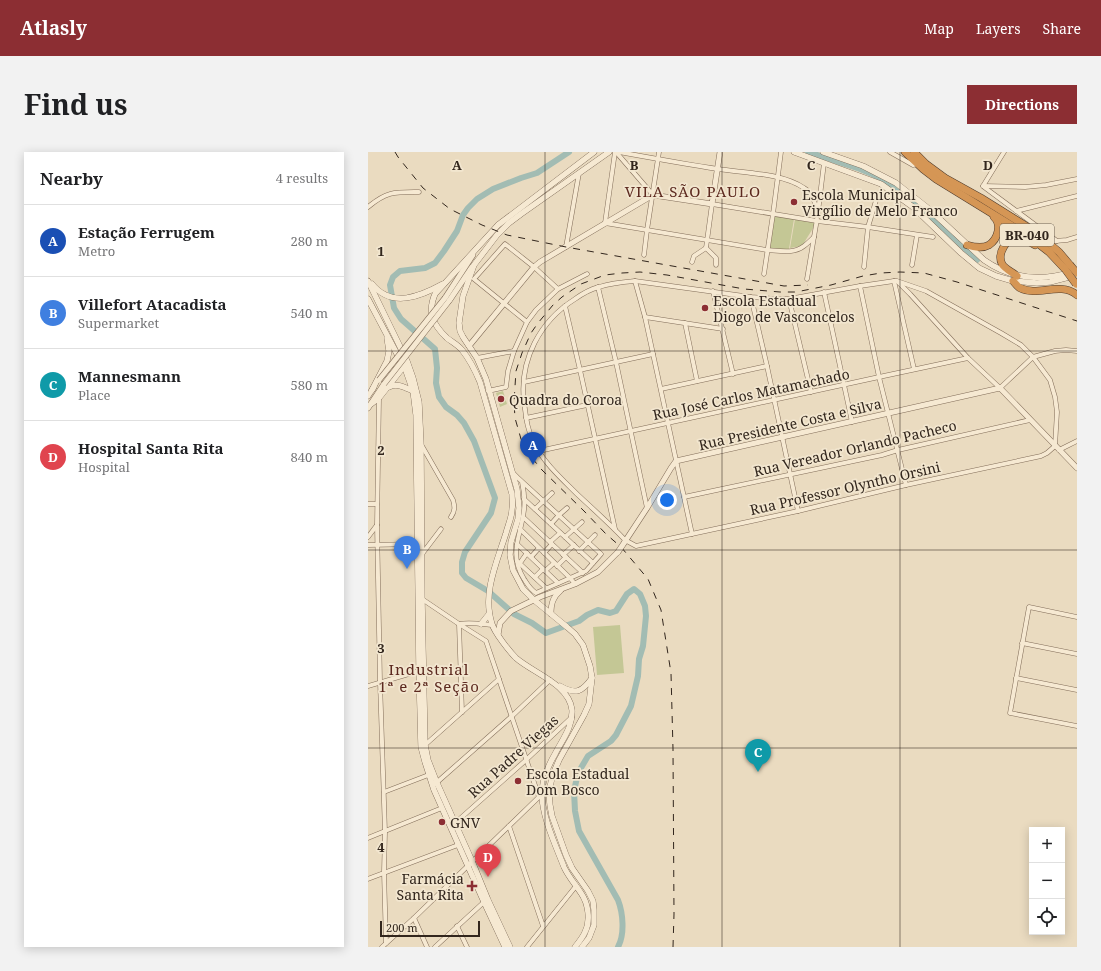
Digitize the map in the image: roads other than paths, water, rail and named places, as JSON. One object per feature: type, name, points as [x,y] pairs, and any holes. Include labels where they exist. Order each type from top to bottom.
[{"type":"highway","name":"BR-040","points":[[905,152],[936,179],[1028,235],[1067,267],[1077,273]]},
{"type":"highway","name":"BR-040","points":[[914,152],[926,164],[945,178],[981,198],[1034,231],[1059,252],[1076,285]]},
{"type":"highway","points":[[967,245],[978,248],[989,245],[998,232],[998,221],[983,208]]},
{"type":"highway","points":[[1049,252],[1020,238],[1015,238],[1010,240],[1002,249],[1000,258],[1020,288],[1037,291],[1064,289],[1072,291],[1077,295]]},
{"type":"main road","points":[[582,947],[589,938],[594,925],[593,901],[572,868],[566,855],[552,816],[549,793],[552,777],[559,760],[589,704],[592,678],[590,666],[583,645],[575,634],[534,600],[523,589],[517,580],[510,555],[511,542],[518,519],[519,508],[517,488],[513,473],[486,391],[461,348],[440,330],[434,322],[432,302],[435,294],[498,226],[509,216],[594,152]]},
{"type":"main road","points":[[592,678],[586,687],[580,691],[568,691],[516,658],[492,625],[489,611],[489,588],[512,509],[512,494],[486,391],[482,369],[477,358],[460,332],[459,316],[463,296],[474,265],[498,235],[509,223],[521,214],[609,152]]},
{"type":"main road","points":[[794,152],[881,184],[894,187],[913,207],[979,268],[996,276],[1015,279]]},
{"type":"main road","points":[[823,152],[863,166],[929,209],[984,260],[993,267],[1015,279],[1024,283],[1050,282],[1063,279],[1077,273]]},
{"type":"main road","points":[[368,280],[380,292],[392,297],[405,298],[427,292],[445,283]]},
{"type":"main road","points":[[368,280],[405,364],[413,391],[416,415],[417,544],[425,745],[431,774]]},
{"type":"main road","points":[[368,299],[387,336],[413,378],[419,402],[422,554],[419,671],[422,747],[425,762],[452,825],[458,845],[504,947]]},
{"type":"main road","points":[[372,390],[387,361],[389,351],[387,336]]},
{"type":"main road","points":[[373,403],[385,386],[405,364]]},
{"type":"main road","points":[[385,386],[402,386],[413,391]]},
{"type":"main road","points":[[481,624],[489,611]]},
{"type":"main road","points":[[552,681],[569,700],[572,716],[569,729],[549,765],[540,795],[545,817],[564,866],[567,873],[585,899],[588,911],[586,930],[575,947]]},
{"type":"main road","points":[[435,784],[442,808],[472,861],[510,947]]},
{"type":"street","points":[[617,152],[717,169],[777,177],[790,181],[810,192],[814,199],[818,214]]},
{"type":"street","points":[[617,152],[653,195]]},
{"type":"street","points":[[605,224],[617,152]]},
{"type":"street","points":[[644,255],[659,152]]},
{"type":"street","points":[[692,262],[694,256],[706,248],[720,152]]},
{"type":"street","points":[[764,274],[781,152]]},
{"type":"street","points":[[890,152],[913,165],[917,164]]},
{"type":"street","points":[[983,186],[1004,152]]},
{"type":"street","points":[[807,279],[817,221],[824,163]]},
{"type":"street","points":[[566,247],[579,173]]},
{"type":"street","points":[[983,186],[1025,187],[1046,185],[1077,179]]},
{"type":"street","points":[[983,186],[1057,241]]},
{"type":"street","points":[[368,206],[386,195],[397,192],[419,192]]},
{"type":"street","points":[[864,267],[868,226],[878,194]]},
{"type":"street","points":[[469,346],[503,303],[540,262],[653,195],[817,221],[868,226],[933,237]]},
{"type":"street","points":[[1016,211],[1077,196]]},
{"type":"street","points":[[605,224],[707,239],[767,250],[794,250],[803,247],[814,237]]},
{"type":"street","points":[[912,265],[917,234]]},
{"type":"street","points":[[1047,242],[1077,237]]},
{"type":"street","points":[[527,322],[474,280],[505,244],[534,267],[558,289]]},
{"type":"street","points":[[386,943],[384,872],[385,832],[377,525],[379,407],[373,403],[447,299],[478,247]]},
{"type":"street","points":[[706,248],[716,258],[716,265]]},
{"type":"street","points":[[368,396],[474,265]]},
{"type":"street","points":[[486,391],[506,387],[508,371],[514,352],[527,322],[536,310],[558,289],[587,274]]},
{"type":"street","points":[[635,281],[645,317],[692,534]]},
{"type":"street","points":[[625,542],[615,529],[550,466],[534,444],[526,418],[523,394],[527,364],[538,336],[547,323],[564,306],[581,295],[598,287],[618,282],[635,281],[751,297],[789,299],[895,281],[926,291],[1001,333],[1021,346],[1033,357],[1050,380],[1055,397],[1057,412],[1057,448]]},
{"type":"street","points":[[895,281],[910,294],[968,358],[1000,388],[1077,468]]},
{"type":"street","points":[[895,281],[914,369]]},
{"type":"street","points":[[860,286],[879,377],[906,485]]},
{"type":"street","points":[[598,287],[616,362],[647,508]]},
{"type":"street","points":[[713,291],[733,374]]},
{"type":"street","points":[[824,292],[852,422]]},
{"type":"street","points":[[751,297],[798,511]]},
{"type":"street","points":[[789,299],[811,392]]},
{"type":"street","points":[[564,306],[580,370],[615,529]]},
{"type":"street","points":[[645,317],[723,329]]},
{"type":"street","points":[[685,323],[697,381]]},
{"type":"street","points":[[1000,388],[1033,357],[1055,351],[1077,351]]},
{"type":"street","points":[[477,358],[514,352]]},
{"type":"street","points":[[524,382],[653,354]]},
{"type":"street","name":"Rua José Carlos Matamachado","points":[[539,451],[968,358]]},
{"type":"street","points":[[661,389],[767,366]]},
{"type":"street","name":"Rua Presidente Costa e Silva","points":[[676,461],[1000,388]]},
{"type":"street","points":[[526,418],[587,405]]},
{"type":"street","name":"Rua Vereador Orlando Pacheco","points":[[684,498],[882,455],[1030,420]]},
{"type":"street","name":"Rua Professor Olyntho Orsini","points":[[625,542],[636,546],[798,511],[906,485],[1041,456],[1057,448],[1077,442]]},
{"type":"street","points":[[421,444],[453,500],[454,513],[451,517]]},
{"type":"street","points":[[459,624],[492,625],[500,622],[511,611],[575,584],[598,572],[618,552],[676,461]]},
{"type":"street","points":[[513,473],[601,554],[586,571],[536,593],[530,589],[521,574],[518,562],[517,544],[524,509],[522,482]]},
{"type":"street","points":[[535,510],[552,493]]},
{"type":"street","points":[[524,499],[593,564]]},
{"type":"street","points":[[368,504],[377,504]]},
{"type":"street","points":[[551,524],[568,508]]},
{"type":"street","points":[[523,517],[583,572]]},
{"type":"street","points":[[565,537],[582,522]]},
{"type":"street","points":[[368,537],[377,525]]},
{"type":"street","points":[[422,554],[441,529]]},
{"type":"street","points":[[520,529],[575,584]]},
{"type":"street","points":[[544,553],[560,533]]},
{"type":"street","points":[[579,551],[596,535]]},
{"type":"street","points":[[368,545],[417,544]]},
{"type":"street","points":[[517,544],[558,583]]},
{"type":"street","points":[[535,577],[544,570],[556,564],[574,545]]},
{"type":"street","points":[[531,557],[539,548]]},
{"type":"street","points":[[518,562],[527,554]]},
{"type":"street","points":[[518,562],[546,588]]},
{"type":"street","points":[[551,614],[552,601],[563,588]]},
{"type":"street","points":[[382,947],[414,918],[540,795],[526,760],[486,641],[420,599]]},
{"type":"street","points":[[1077,617],[1029,607],[1010,713],[1077,726]]},
{"type":"street","points":[[498,635],[500,622]]},
{"type":"street","points":[[459,624],[462,712]]},
{"type":"street","points":[[1022,643],[1077,654]]},
{"type":"street","points":[[368,686],[419,671]]},
{"type":"street","points":[[425,745],[499,678]]},
{"type":"street","points":[[1016,678],[1077,690]]},
{"type":"street","points":[[435,784],[552,681]]},
{"type":"street","name":"Rua Padre Viegas","points":[[452,825],[526,760],[572,716]]},
{"type":"street","points":[[384,792],[431,774]]},
{"type":"street","points":[[368,838],[442,808]]},
{"type":"street","points":[[509,826],[543,926]]},
{"type":"street","points":[[368,879],[458,845]]},
{"type":"street","points":[[527,947],[576,886]]},
{"type":"street","points":[[435,947],[484,902]]},
{"type":"street","points":[[414,918],[427,947]]},
{"type":"street","points":[[457,926],[466,947]]},
{"type":"waterway","points":[[569,152],[537,173],[493,189],[477,199],[463,215],[457,231],[435,263],[425,268],[400,271],[393,277],[390,285],[394,308],[401,319],[435,349],[437,368],[436,383],[439,397],[446,407],[457,415],[464,423],[474,441],[495,498],[491,513],[465,552],[462,562],[462,573],[466,578],[488,591],[514,614],[532,623],[546,633],[579,621],[598,610],[610,613],[616,611],[627,594],[634,589],[640,594],[645,606],[646,616],[643,646],[639,659],[638,676],[631,706],[616,735],[611,741],[588,756],[578,773],[574,791],[575,811],[579,831],[620,905],[622,917],[622,936],[618,947]]},
{"type":"waterway","points":[[808,152],[860,169],[888,183],[916,202],[977,260]]},
{"type":"railway","points":[[395,152],[423,188],[450,209],[482,225],[507,235],[784,286],[808,285]]},
{"type":"railway","points":[[673,947],[673,749],[671,673],[661,610],[648,579],[621,547],[542,470],[532,458],[521,439],[515,418],[514,402],[516,371],[531,333],[553,305],[581,284],[605,275],[640,272],[667,275],[744,289],[780,292],[796,292],[881,273],[924,273],[957,282],[1077,321]]},
{"type":"place","name":"Escola Municipal Virgílio de Melo Franco","points":[[794,202]]},
{"type":"place","name":"Escola Estadual Diogo de Vasconcelos","points":[[705,308]]},
{"type":"place","name":"Quadra do Coroa","points":[[501,399]]},
{"type":"place","name":"Estação Ferrugem","points":[[533,465]]},
{"type":"place","name":"Villefort Atacadista","points":[[407,569]]},
{"type":"place","name":"Mannesmann","points":[[758,772]]},
{"type":"place","name":"Escola Estadual Dom Bosco","points":[[518,781]]},
{"type":"place","name":"GNV","points":[[442,822]]},
{"type":"place","name":"Hospital Santa Rita","points":[[488,877]]},
{"type":"place","name":"Farmácia Santa Rita","points":[[472,886]]},
{"type":"district","name":"VILA SÃO PAULO","points":[[693,191]]},
{"type":"district","name":"Industrial 1ª e 2ª Seção","points":[[429,678]]}]
